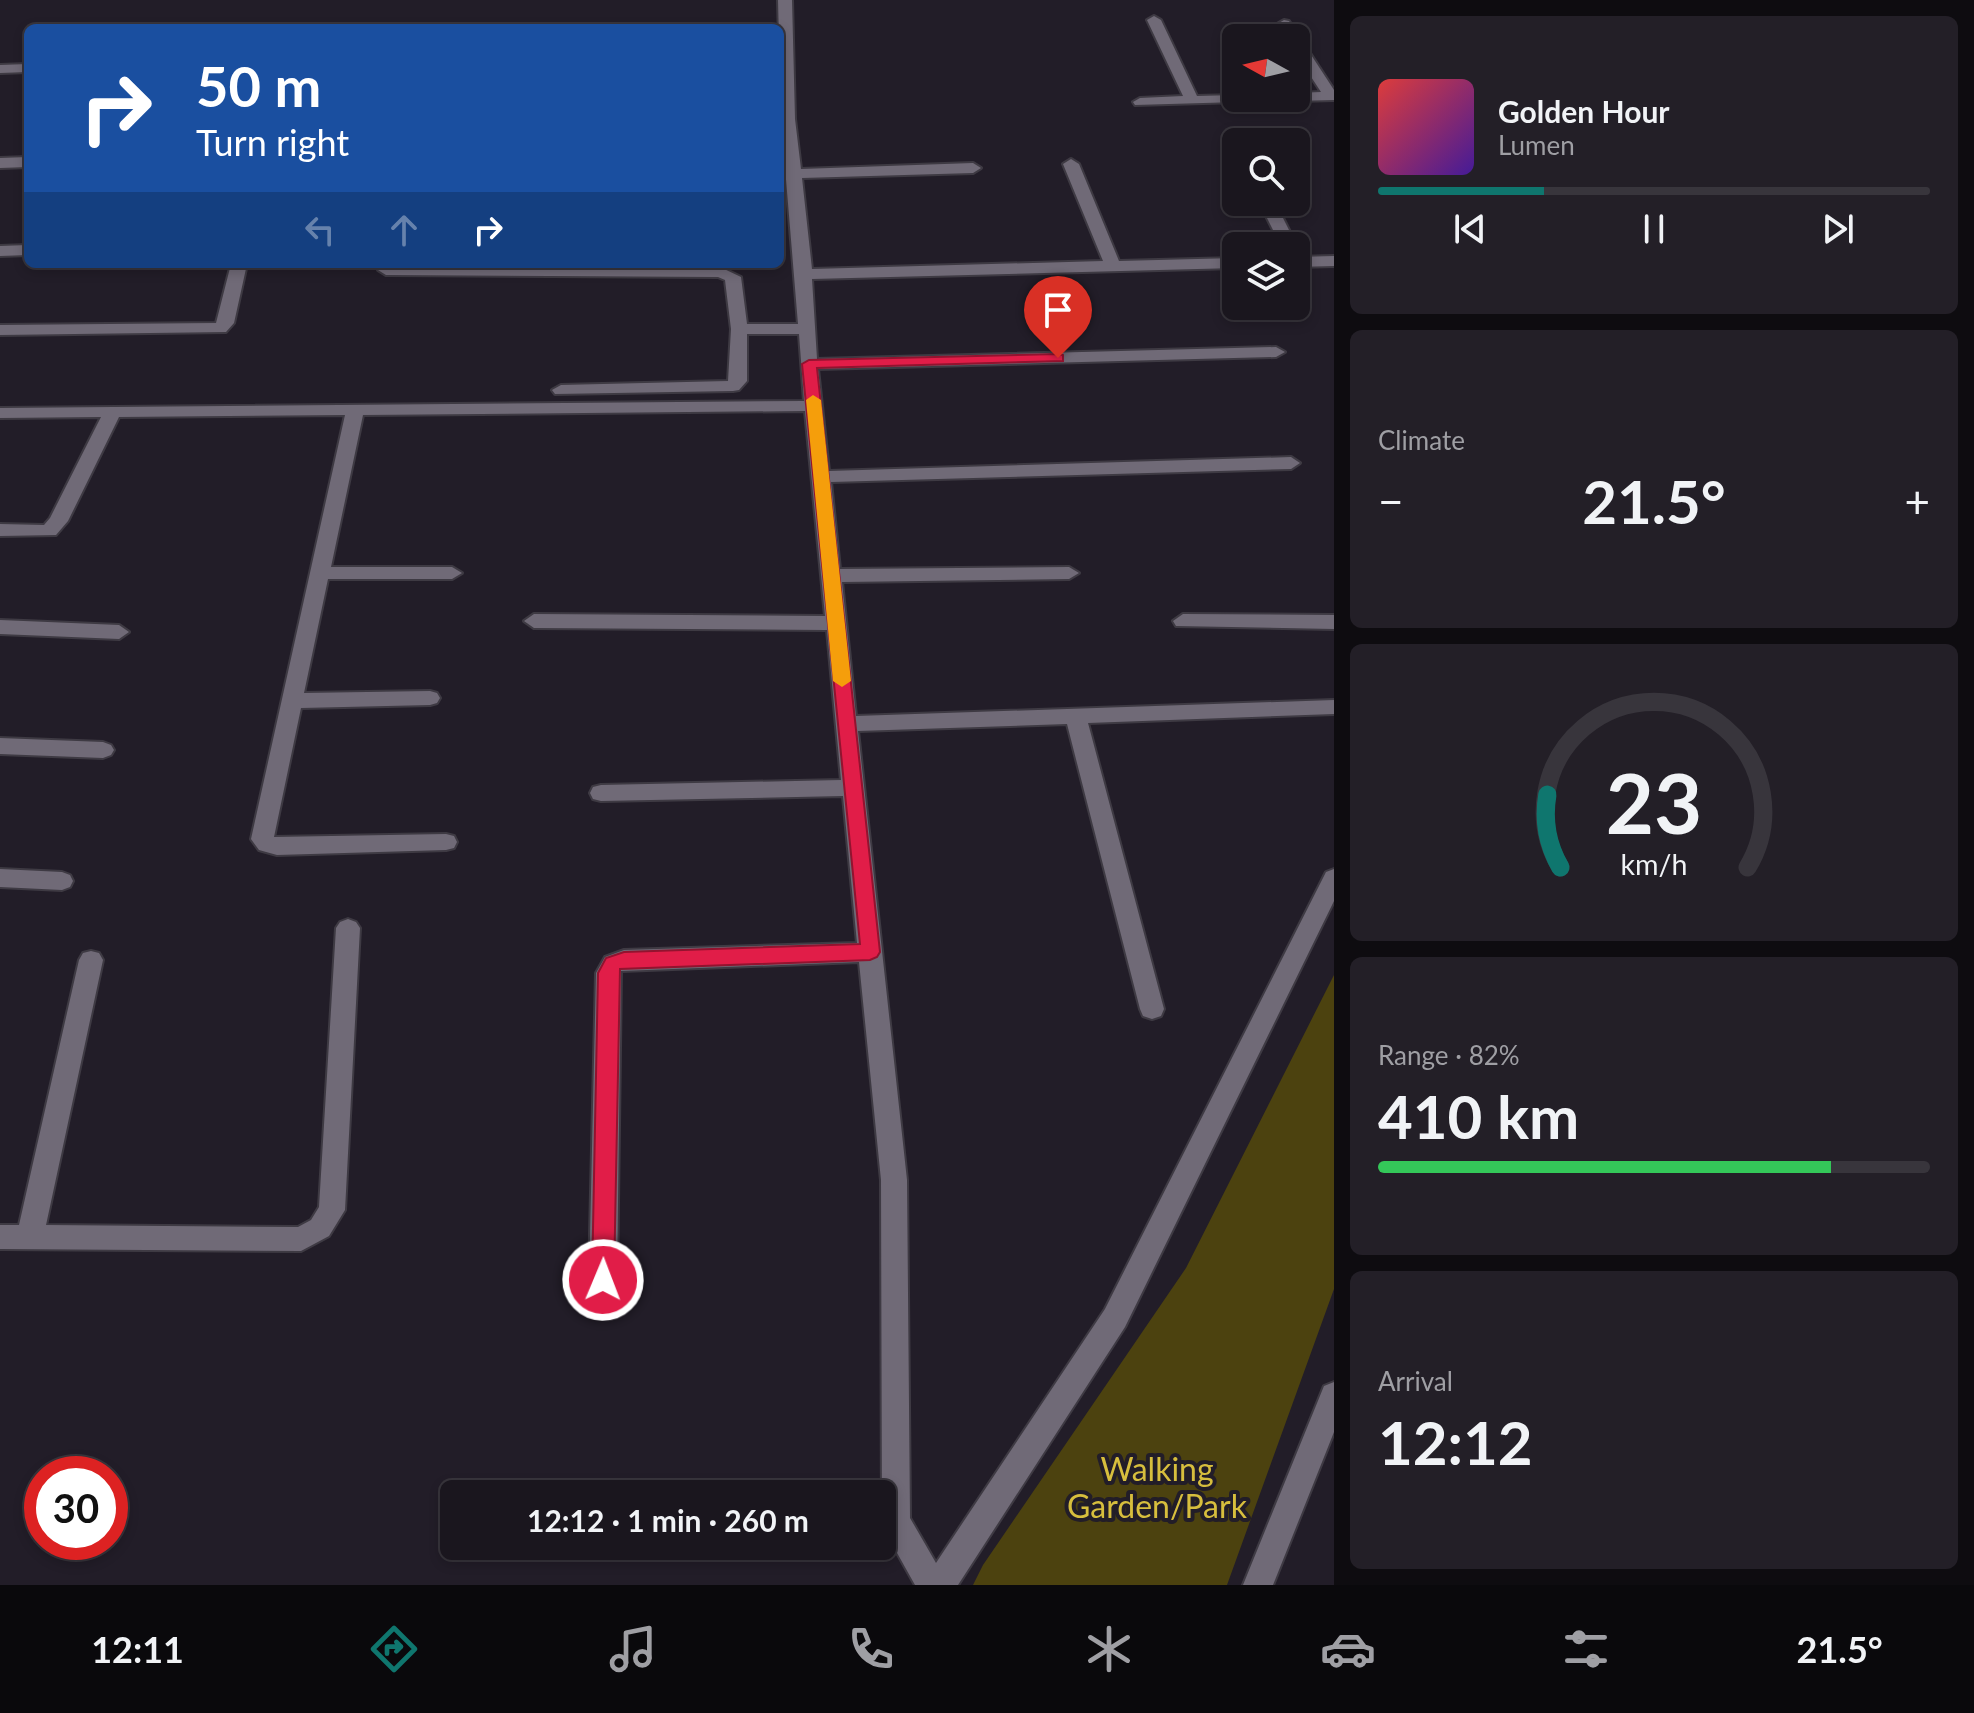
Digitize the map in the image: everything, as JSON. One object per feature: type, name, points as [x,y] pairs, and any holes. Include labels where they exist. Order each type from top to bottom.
[{"type":"street","points":[[784,24],[785,0]]},
{"type":"street","points":[[1154,20],[1192,100]]},
{"type":"street","points":[[1310,64],[1332,96]]},
{"type":"street","points":[[0,69],[24,68]]},
{"type":"street","points":[[784,87],[785,139],[794,174],[789,220],[804,274],[809,364],[894,1180],[895,1521],[932,1585]]},
{"type":"street","points":[[1310,97],[1332,96]]},
{"type":"street","points":[[1140,102],[1222,99]]},
{"type":"street","points":[[0,163],[24,162]]},
{"type":"street","points":[[1071,164],[1113,266]]},
{"type":"street","points":[[794,174],[973,168]]},
{"type":"street","points":[[0,251],[24,250]]},
{"type":"street","points":[[1310,261],[1334,261]]},
{"type":"street","points":[[804,274],[1222,263]]},
{"type":"street","points":[[0,330],[220,328],[226,323],[238,268]]},
{"type":"street","points":[[386,268],[720,272],[733,277],[739,329],[738,381],[733,386],[561,390]]},
{"type":"street","points":[[739,329],[808,329]]},
{"type":"street","points":[[809,364],[1276,352]]},
{"type":"street","points":[[0,413],[814,406]]},
{"type":"street","points":[[0,530],[49,531],[58,521],[113,411]]},
{"type":"street","points":[[355,411],[262,839],[277,847],[446,842]]},
{"type":"street","points":[[822,477],[1291,463]]},
{"type":"street","points":[[320,573],[452,573]]},
{"type":"street","points":[[831,576],[1069,573]]},
{"type":"street","points":[[534,621],[836,623]]},
{"type":"street","points":[[1183,621],[1334,622]]},
{"type":"street","points":[[0,627],[119,632]]},
{"type":"street","points":[[292,701],[430,698]]},
{"type":"street","points":[[847,724],[1334,707]]},
{"type":"street","points":[[1076,716],[1152,1009]]},
{"type":"street","points":[[0,746],[103,750]]},
{"type":"street","points":[[601,793],[854,788]]},
{"type":"street","points":[[0,878],[62,881]]},
{"type":"street","points":[[940,1585],[1115,1318],[1334,878]]},
{"type":"street","points":[[0,1237],[301,1239],[320,1228],[332,1210],[348,928]]},
{"type":"street","points":[[603,1280],[608,973],[613,964],[624,959],[870,952]]},
{"type":"street","points":[[30,1237],[91,960]]},
{"type":"street","points":[[1258,1585],[1334,1396]]},
{"type":"green space","name":"Walking Garden/Park","points":[[1334,975],[1334,1289],[1227,1585],[973,1585],[983,1565],[1186,1268]]},
{"type":"slow traffic","points":[[813,400],[842,681]]},
{"type":"route","points":[[603,1280],[608,973],[613,964],[624,959],[870,952],[809,364],[1058,358]]}]
